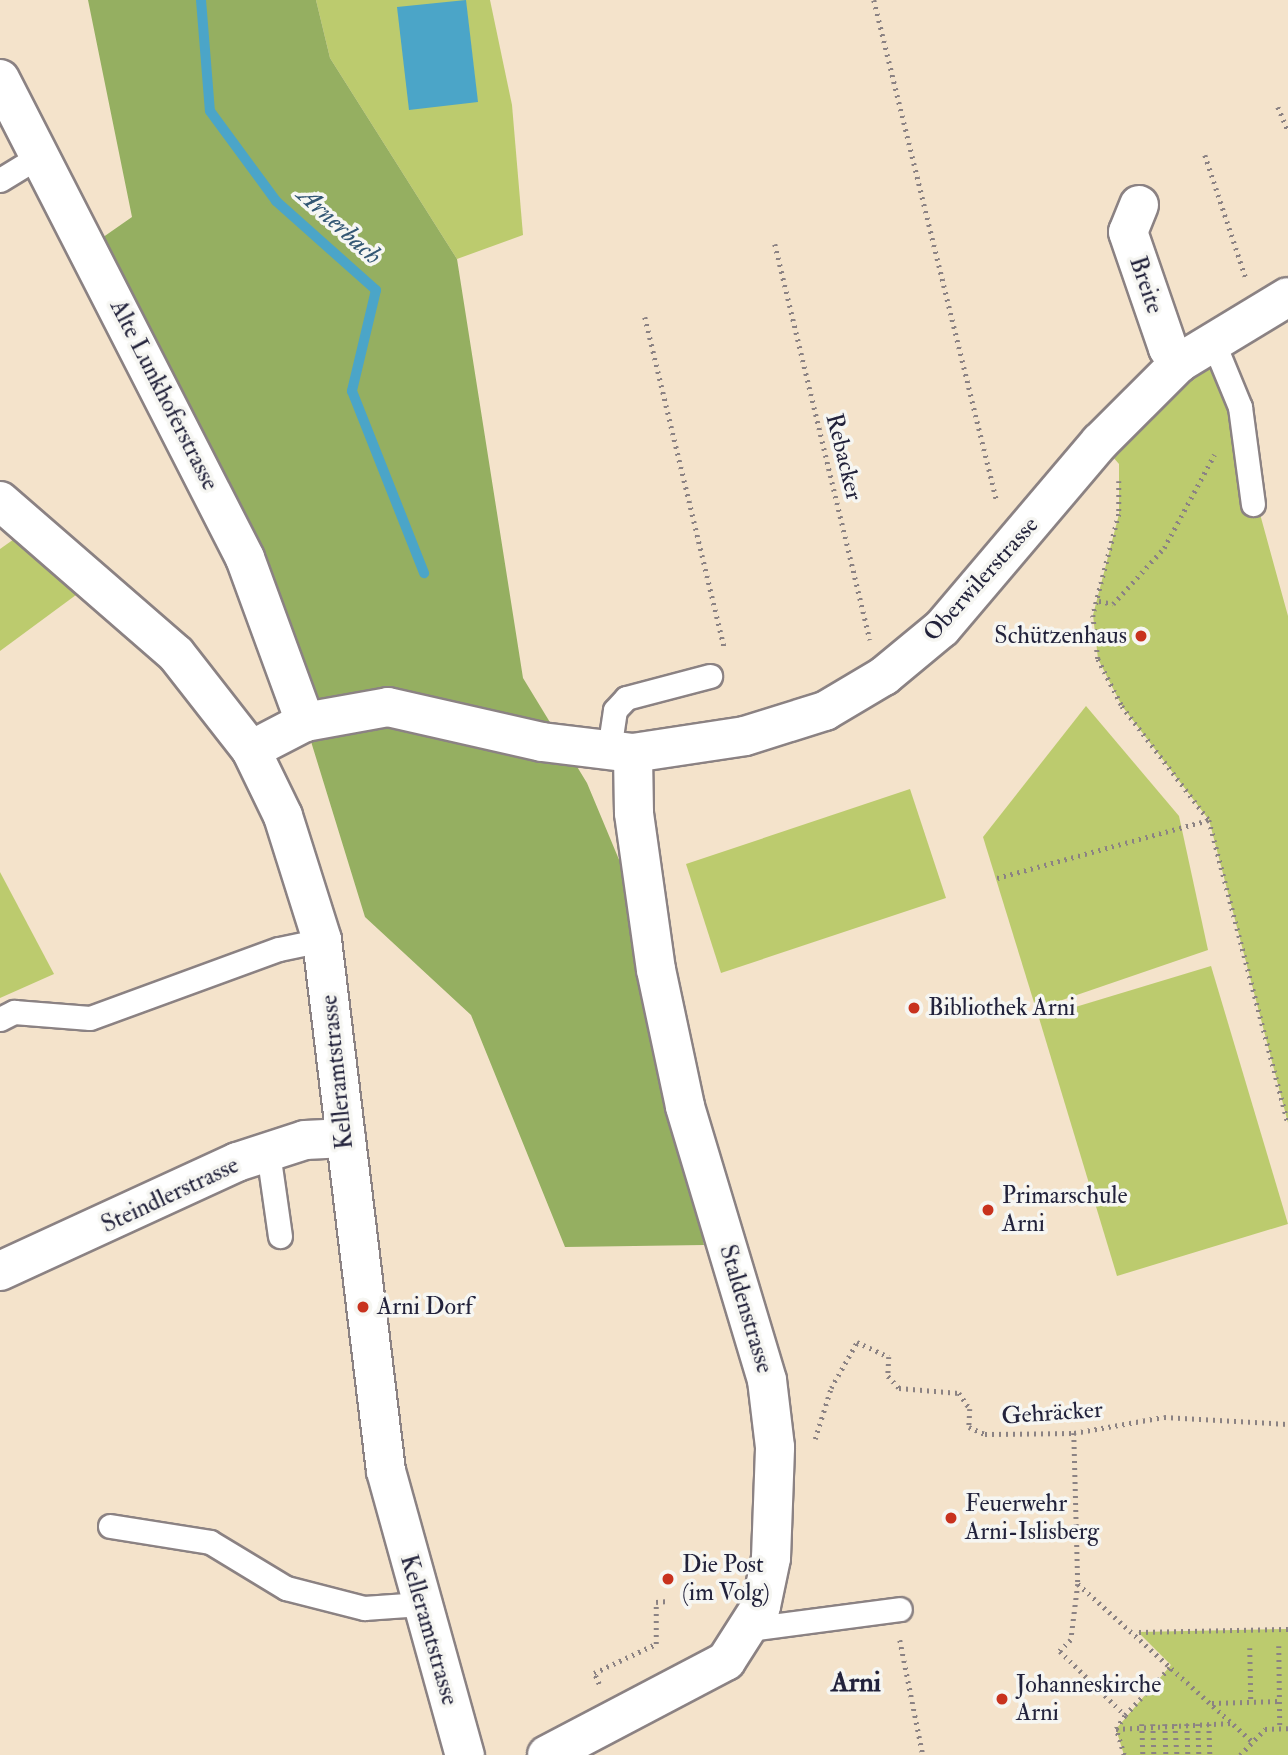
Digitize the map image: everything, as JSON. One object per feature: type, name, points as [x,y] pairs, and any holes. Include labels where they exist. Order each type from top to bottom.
[{"type":"street","name":"Alte Lunkhoferstrasse","points":[[0,79],[245,558],[305,722]]},
{"type":"street","name":"Breite","points":[[1139,205],[1128,232],[1168,348],[1179,363]]},
{"type":"street","name":"Oberwilerstrasse","points":[[251,750],[305,722],[388,707],[542,743],[621,752],[745,736],[825,711],[884,676],[942,628],[1023,536],[1100,442],[1179,363],[1212,339],[1273,304]]},
{"type":"street","name":"Kelleramtstrasse","points":[[0,501],[139,616],[251,750],[283,816],[322,940],[386,1471],[456,1753]]},
{"type":"street","name":"Staldenstrasse","points":[[547,1755],[693,1684],[726,1661],[749,1629],[771,1559],[772,1406],[685,1106],[656,970],[634,813],[621,752]]},
{"type":"street","name":"Steindlerstrasse","points":[[0,1271],[268,1152],[305,1140],[346,1138]]},
{"type":"lane","points":[[0,180],[41,155]]},
{"type":"lane","points":[[1212,339],[1240,407],[1241,433],[1252,504]]},
{"type":"lane","points":[[621,752],[615,710],[626,698],[710,676]]},
{"type":"lane","points":[[0,1019],[14,1012],[90,1018],[279,948],[322,940]]},
{"type":"lane","points":[[268,1152],[280,1236]]},
{"type":"lane","points":[[110,1526],[211,1542],[286,1588],[364,1608],[421,1604]]},
{"type":"lane","points":[[749,1629],[900,1609]]},
{"type":"path","points":[[874,0],[999,506],[1023,536]]},
{"type":"path","points":[[1278,107],[1288,130]]},
{"type":"path","points":[[1205,155],[1273,304]]},
{"type":"path","name":"Rebacker","points":[[775,244],[875,659],[884,676]]},
{"type":"path","points":[[645,317],[726,655]]},
{"type":"path","points":[[1099,601],[1113,604],[1164,548],[1219,446],[1241,433]]},
{"type":"path","points":[[1100,442],[1119,464],[1119,514],[1099,601],[1093,615],[1098,659],[1122,706],[1209,820],[1288,1123]]},
{"type":"path","points":[[997,878],[1209,820]]},
{"type":"path","name":"Gehräcker","points":[[814,1443],[831,1388],[857,1342],[889,1357],[888,1376],[899,1388],[959,1393],[970,1409],[970,1427],[1003,1437],[1074,1433],[1164,1417],[1288,1424]]},
{"type":"path","points":[[1074,1433],[1078,1584],[1072,1640],[1060,1651],[1125,1715]]},
{"type":"path","points":[[1078,1584],[1138,1632],[1253,1742]]},
{"type":"path","points":[[624,1659],[656,1644],[656,1602],[668,1601]]},
{"type":"path","points":[[900,1609],[901,1660],[923,1755]]},
{"type":"path","points":[[1138,1632],[1288,1629]]},
{"type":"path","points":[[1279,1646],[1280,1728]]},
{"type":"path","points":[[1251,1648],[1251,1702]]},
{"type":"path","points":[[1124,1755],[1116,1729],[1125,1715],[1172,1665]]},
{"type":"path","points":[[1212,1703],[1280,1701]]},
{"type":"path","points":[[1116,1729],[1142,1724],[1233,1723]]},
{"type":"path","points":[[1142,1724],[1143,1755]]},
{"type":"path","points":[[1153,1724],[1154,1755]]},
{"type":"path","points":[[1165,1724],[1166,1755]]},
{"type":"path","points":[[1175,1724],[1177,1755]]},
{"type":"path","points":[[1187,1724],[1188,1755]]},
{"type":"path","points":[[1198,1724],[1199,1755]]},
{"type":"path","points":[[1209,1724],[1210,1755]]},
{"type":"path","points":[[1240,1755],[1265,1729],[1288,1728]]},
{"type":"green space","points":[[88,0],[316,0],[330,58],[457,259],[523,678],[587,783],[625,874],[704,1245],[565,1247],[471,1015],[365,917],[305,722],[89,247],[132,217]]},
{"type":"green space","points":[[316,0],[490,0],[512,105],[523,235],[457,259],[330,58]]},
{"type":"green space","points":[[1212,339],[1288,616],[1288,1123],[1209,820],[1122,706],[1098,659],[1093,615],[1119,514],[1119,464],[1100,442]]},
{"type":"green space","points":[[17,537],[80,592],[0,651],[0,549]]},
{"type":"green space","points":[[1086,706],[1179,816],[1208,950],[1036,1009],[983,837]]},
{"type":"green space","points":[[910,789],[946,898],[721,973],[686,864]]},
{"type":"green space","points":[[0,872],[54,974],[0,998]]},
{"type":"green space","points":[[1211,966],[1288,1224],[1117,1276],[1039,1018]]},
{"type":"green space","points":[[1288,1629],[1288,1755],[1124,1755],[1116,1729],[1171,1665],[1138,1632]]},
{"type":"water","points":[[466,0],[478,102],[409,110],[397,7]]},
{"type":"waterway","name":"Arnerbach","points":[[201,0],[210,111],[276,201],[376,290],[352,391],[424,573]]},
{"type":"place","name":"Schützenhaus","points":[[1141,636]]},
{"type":"place","name":"Bibliothek Arni","points":[[914,1008]]},
{"type":"place","name":"Primarschule Arni","points":[[988,1210]]},
{"type":"place","name":"Arni Dorf","points":[[363,1307]]},
{"type":"place","name":"Feuerwehr Arni-Islisberg","points":[[951,1518]]},
{"type":"place","name":"Die Post (im Volg)","points":[[668,1579]]},
{"type":"place","name":"Johanneskirche Arni","points":[[1002,1699]]},
{"type":"district","name":"Arni","points":[[856,1683]]}]
